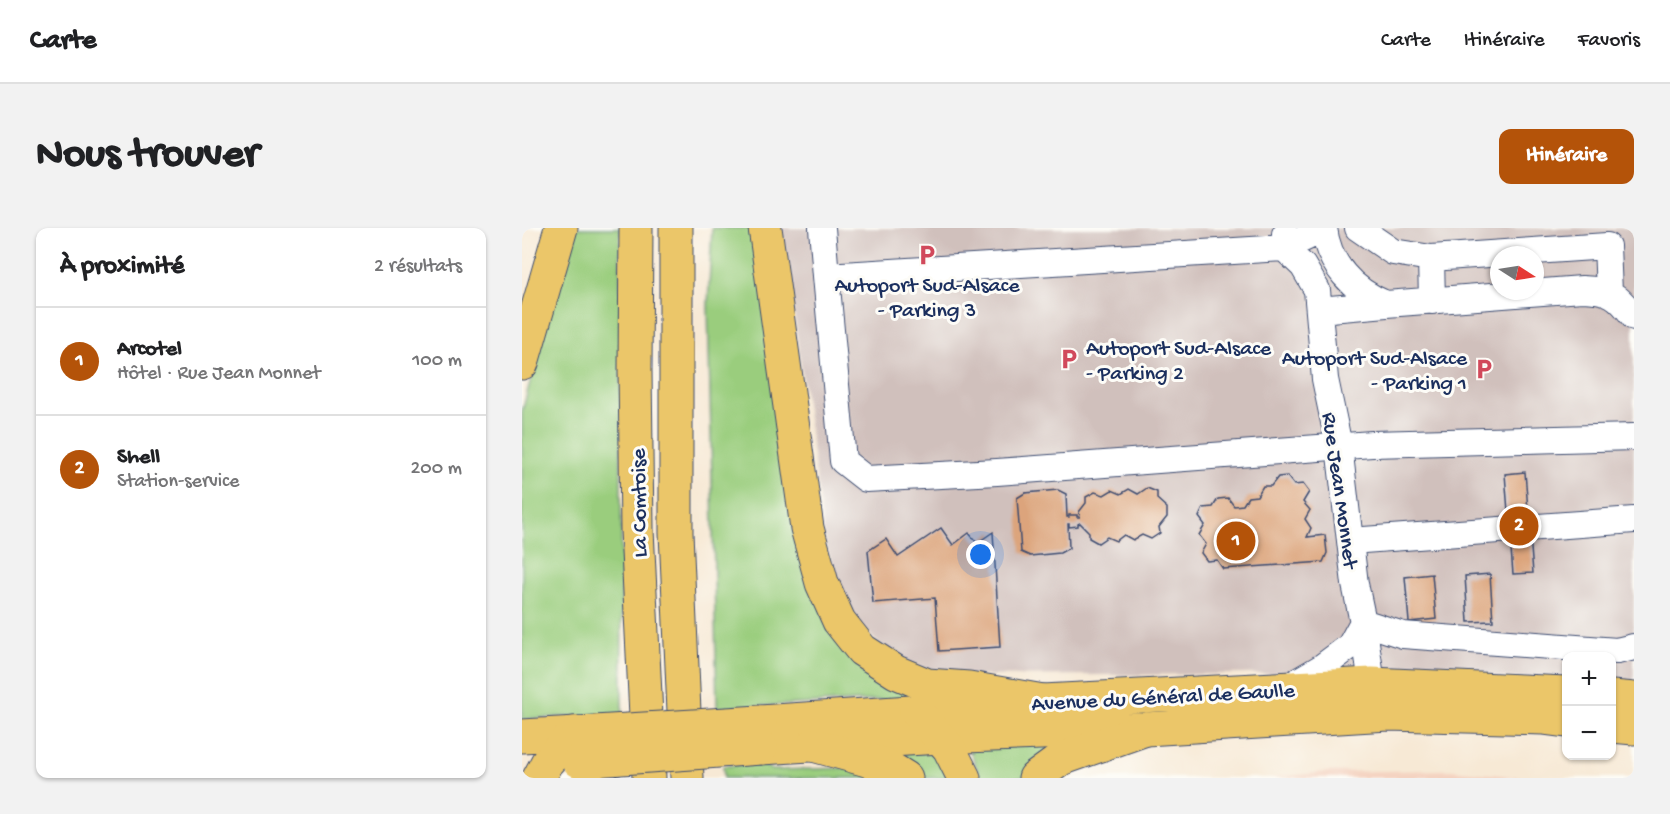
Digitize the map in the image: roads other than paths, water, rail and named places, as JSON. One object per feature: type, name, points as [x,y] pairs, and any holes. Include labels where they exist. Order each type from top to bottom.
[{"type":"main road","points":[[522,363],[561,228]]},
{"type":"main road","name":"La Comtoise","points":[[636,228],[637,530],[649,778]]},
{"type":"main road","name":"La Comtoise","points":[[676,228],[676,533],[687,778]]},
{"type":"main road","points":[[765,228],[807,528],[822,583],[839,621],[862,650],[896,672],[927,685],[969,688],[1043,701]]},
{"type":"main road","name":"Avenue du Général de Gaulle","points":[[760,735],[916,711],[1043,701],[1286,688],[1372,684],[1562,693]]},
{"type":"main road","points":[[1616,697],[1634,699]]},
{"type":"main road","points":[[916,711],[953,754],[964,778]]},
{"type":"main road","name":"Avenue du Général de Gaulle","points":[[760,735],[813,745],[940,737],[1146,729],[1388,714],[1562,720]]},
{"type":"main road","points":[[1616,726],[1634,728]]},
{"type":"main road","points":[[1035,778],[1061,759],[1146,729]]},
{"type":"main road","points":[[522,736],[557,755],[760,735]]},
{"type":"main road","points":[[813,745],[885,765],[906,778]]},
{"type":"street","points":[[822,228],[843,461],[866,479],[997,472],[1339,446],[1634,437]]},
{"type":"street","points":[[1358,228],[1393,252],[1431,258],[1607,246],[1609,292]]},
{"type":"street","points":[[826,276],[1284,238],[1324,229],[1325,242],[1334,261],[1349,281],[1373,299],[1386,304]]},
{"type":"street","name":"Rue Jean Monnet","points":[[1284,238],[1312,278],[1317,290],[1324,379],[1339,446],[1355,584],[1372,684],[1388,714]]},
{"type":"street","points":[[1431,258],[1432,301]]},
{"type":"street","points":[[1319,310],[1581,289],[1609,292],[1623,302],[1634,317]]},
{"type":"street","points":[[1350,541],[1634,520]]},
{"type":"street","points":[[1286,688],[1322,667],[1350,646],[1363,622],[1403,635],[1617,651],[1634,646]]},
{"type":"place","name":"Autoport Sud-Alsace - Parking 3","points":[[927,255]]},
{"type":"place","name":"Autoport Sud-Alsace - Parking 2","points":[[1069,359]]},
{"type":"place","name":"Autoport Sud-Alsace - Parking 1","points":[[1484,369]]},
{"type":"place","name":"Shell","points":[[1519,526]]},
{"type":"place","name":"Arcotel","points":[[1236,541]]}]
